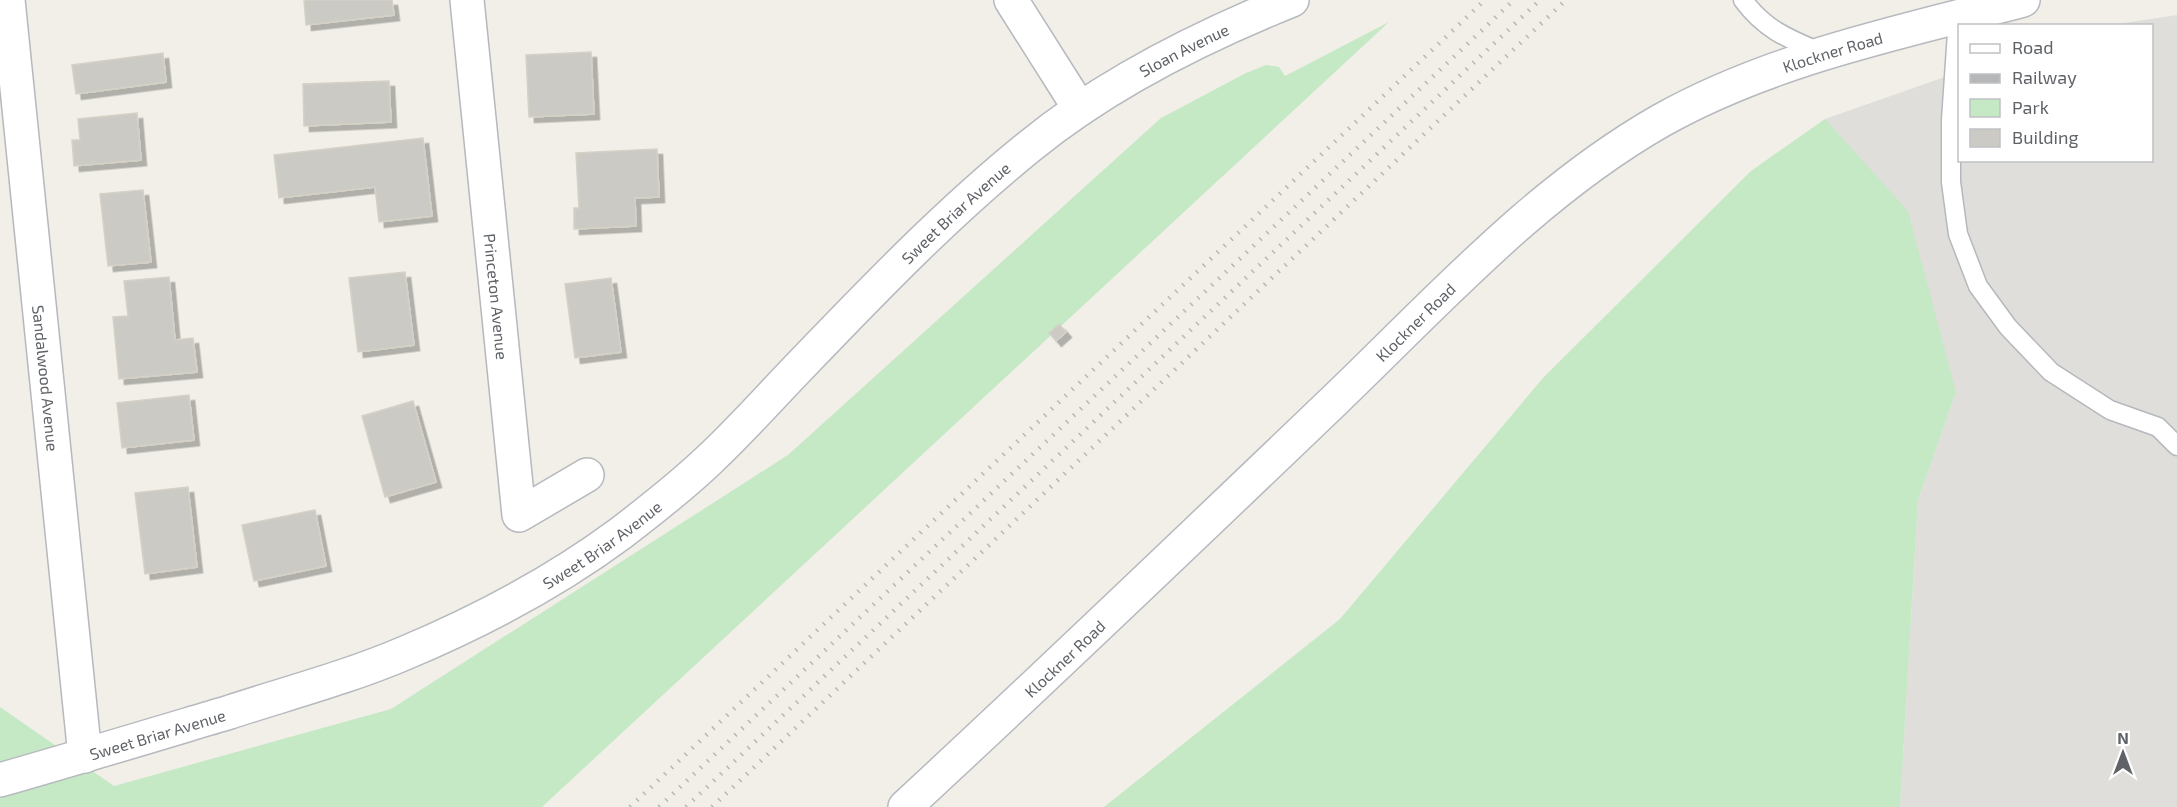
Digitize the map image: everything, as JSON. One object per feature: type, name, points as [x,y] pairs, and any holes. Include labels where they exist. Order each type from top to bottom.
[{"type":"main road","name":"Sandalwood Avenue","points":[[8,0],[85,756]]},
{"type":"main road","name":"Princeton Avenue","points":[[466,0],[519,515],[587,475]]},
{"type":"main road","points":[[1011,0],[1080,109]]},
{"type":"main road","name":"Sloan Avenue","points":[[1080,109],[1156,63],[1225,28],[1292,0]]},
{"type":"main road","name":"Klockner Road","points":[[905,807],[1084,641],[1483,258],[1554,194],[1608,154],[1666,118],[1756,77],[1824,54],[2023,0]]},
{"type":"main road","name":"Sweet Briar Avenue","points":[[0,780],[325,682],[405,653],[494,612],[544,584],[585,558],[653,508],[709,460],[886,277],[1030,145],[1080,109]]},
{"type":"lane","points":[[1743,0],[1756,15],[1780,35],[1824,54]]},
{"type":"lane","points":[[1958,18],[1951,120],[1951,182],[1958,234],[1978,286],[2008,327],[2051,372],[2110,410],[2158,427],[2177,446]]},
{"type":"shaded area","points":[[2177,15],[2177,807],[1900,807],[1918,500],[1956,392],[1825,119],[1958,72],[1958,162],[2153,162],[2153,24],[2118,24]]},
{"type":"green space","points":[[1389,22],[542,807],[0,807],[0,707],[114,786],[391,709],[788,455],[1161,118],[1246,73],[1266,65],[1279,67],[1285,76]]},
{"type":"green space","points":[[1825,119],[1908,211],[1956,392],[1918,500],[1900,807],[1104,807],[1340,619],[1543,378],[1751,171]]},
{"type":"building","points":[[304,0],[392,0],[394,15],[306,25]]},
{"type":"building","points":[[591,52],[594,114],[529,117],[526,55]]},
{"type":"building","points":[[163,53],[166,82],[76,94],[72,65]]},
{"type":"building","points":[[389,81],[391,122],[304,126],[303,84]]},
{"type":"building","points":[[137,113],[141,160],[74,166],[72,140],[80,140],[78,119]]},
{"type":"building","points":[[423,138],[432,216],[379,222],[375,187],[279,198],[274,155]]},
{"type":"building","points":[[657,149],[659,197],[635,198],[636,226],[574,229],[574,208],[579,208],[576,153]]},
{"type":"building","points":[[143,190],[151,262],[108,266],[100,194]]},
{"type":"building","points":[[405,272],[414,345],[358,352],[349,278]]},
{"type":"building","points":[[169,277],[175,340],[193,338],[197,372],[119,379],[113,317],[128,316],[124,281]]},
{"type":"building","points":[[611,278],[621,352],[575,358],[565,284]]},
{"type":"building","points":[[1059,324],[1066,332],[1056,341],[1049,333]]},
{"type":"building","points":[[189,395],[194,440],[122,448],[117,403]]},
{"type":"building","points":[[413,401],[436,482],[385,497],[362,416]]},
{"type":"building","points":[[188,487],[197,567],[145,574],[135,493]]},
{"type":"building","points":[[315,510],[326,566],[254,581],[242,525]]},
{"type":"railway","points":[[630,807],[1485,0]]},
{"type":"railway","points":[[659,807],[1514,0]]},
{"type":"railway","points":[[686,807],[1540,0]]},
{"type":"railway","points":[[712,807],[1566,0]]}]
